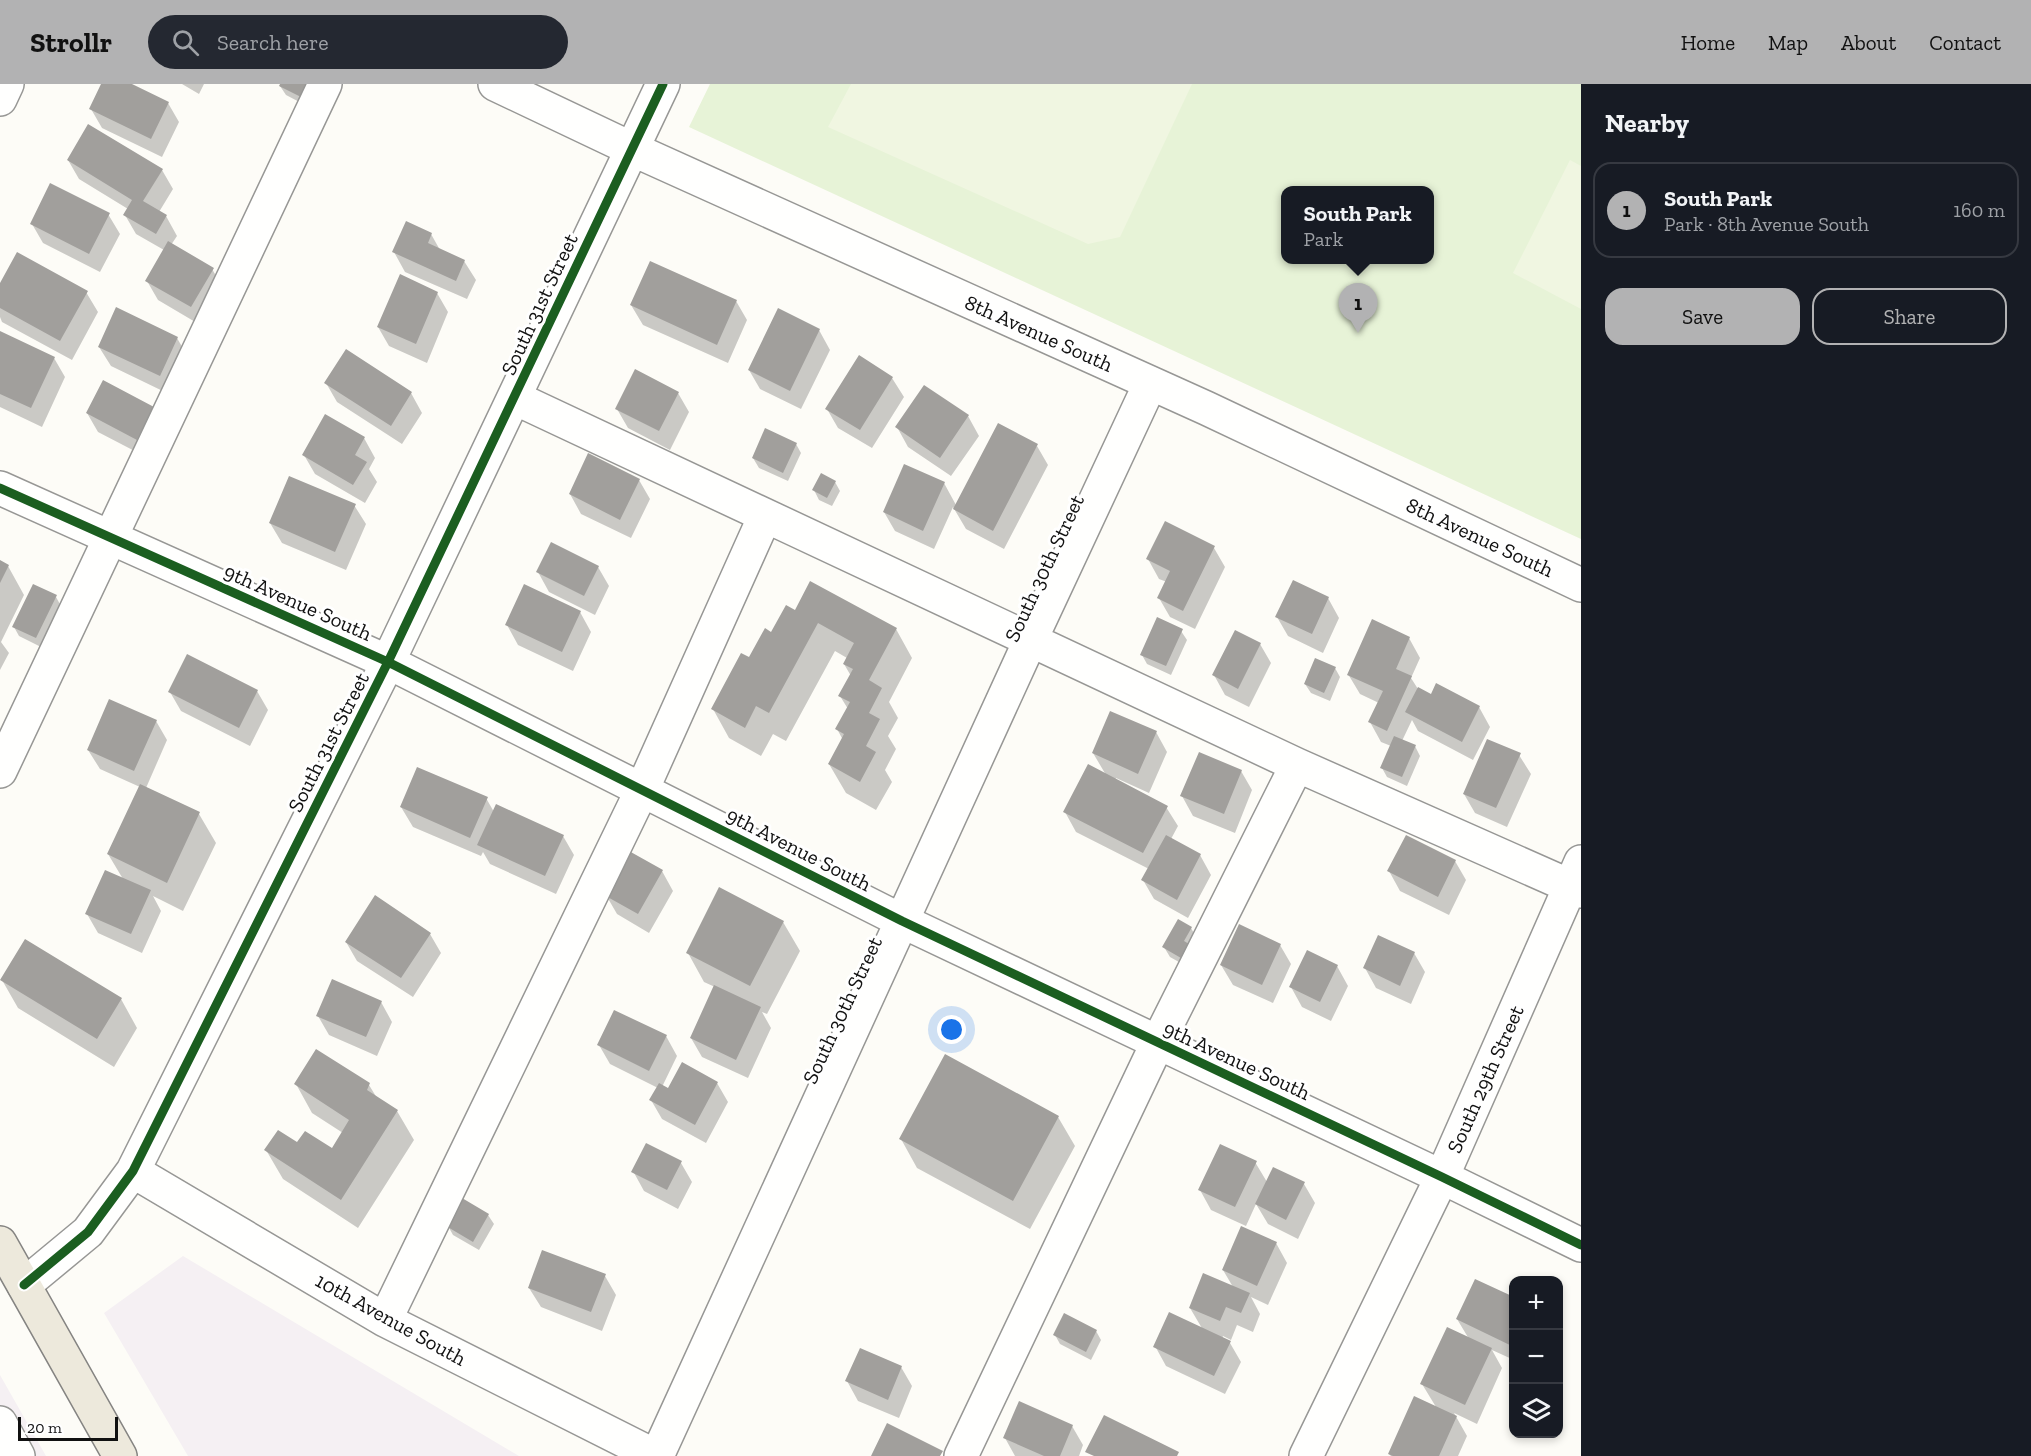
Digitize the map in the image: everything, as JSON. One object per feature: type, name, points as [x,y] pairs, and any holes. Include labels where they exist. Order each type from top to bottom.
[{"type":"main road","points":[[0,1243],[120,1456]]},
{"type":"street","points":[[0,99],[7,84]]},
{"type":"street","points":[[0,771],[325,84]]},
{"type":"street","name":"8th Avenue South","points":[[495,84],[632,149],[1150,384],[1581,585]]},
{"type":"street","name":"South 31st Street","points":[[24,1285],[88,1232],[132,1171],[388,662],[663,84]]},
{"type":"street","name":"South 30th Street","points":[[656,1456],[1030,640],[1150,384]]},
{"type":"street","points":[[515,398],[1297,765],[1578,880]]},
{"type":"street","name":"9th Avenue South","points":[[0,488],[388,662],[902,921],[1581,1245]]},
{"type":"street","points":[[385,1320],[642,790],[765,516]]},
{"type":"street","points":[[961,1456],[1158,1042],[1297,765]]},
{"type":"street","name":"South 29th Street","points":[[1306,1456],[1442,1177],[1578,880]]},
{"type":"street","name":"10th Avenue South","points":[[132,1171],[385,1320],[656,1456]]},
{"type":"street","points":[[0,1423],[18,1456]]},
{"type":"shaded area","points":[[183,1256],[519,1456],[188,1456],[104,1313]]},
{"type":"shaded area","points":[[0,1375],[46,1456],[0,1456]]},
{"type":"green space","points":[[710,84],[1581,84],[1581,539],[689,127]]},
{"type":"green space","points":[[851,84],[1192,84],[1120,237],[1088,244],[828,127]]},
{"type":"green space","points":[[1570,160],[1581,166],[1581,309],[1513,273]]},
{"type":"building","points":[[101,84],[132,84],[169,102],[151,139],[89,109]]},
{"type":"building","points":[[280,84],[308,84],[301,97],[279,86]]},
{"type":"building","points":[[88,124],[163,169],[143,201],[167,215],[156,234],[123,215],[132,200],[67,160]]},
{"type":"building","points":[[50,183],[110,213],[89,254],[30,224]]},
{"type":"building","points":[[406,221],[432,233],[428,243],[465,260],[456,281],[392,252]]},
{"type":"building","points":[[168,241],[214,268],[191,307],[145,281]]},
{"type":"building","points":[[17,252],[88,291],[60,341],[0,308],[0,283]]},
{"type":"building","points":[[650,261],[737,300],[717,345],[630,305]]},
{"type":"building","points":[[400,274],[438,292],[416,344],[377,327]]},
{"type":"building","points":[[116,307],[178,337],[160,376],[98,347]]},
{"type":"building","points":[[778,308],[820,329],[790,391],[748,370]]},
{"type":"building","points":[[0,331],[55,357],[31,408],[0,394]]},
{"type":"building","points":[[346,349],[412,392],[391,426],[324,383]]},
{"type":"building","points":[[859,355],[893,377],[860,430],[825,409]]},
{"type":"building","points":[[635,369],[679,392],[659,431],[615,409]]},
{"type":"building","points":[[103,380],[154,407],[137,440],[86,413]]},
{"type":"building","points":[[924,385],[969,415],[940,458],[895,427]]},
{"type":"building","points":[[325,414],[365,437],[355,455],[367,462],[353,485],[302,455]]},
{"type":"building","points":[[998,423],[1038,444],[993,531],[953,509]]},
{"type":"building","points":[[765,428],[797,443],[783,473],[752,458]]},
{"type":"building","points":[[588,453],[640,479],[620,520],[569,494]]},
{"type":"building","points":[[904,464],[945,482],[923,531],[883,512]]},
{"type":"building","points":[[821,473],[836,481],[827,498],[812,490]]},
{"type":"building","points":[[289,476],[356,504],[335,552],[269,523]]},
{"type":"building","points":[[1165,521],[1215,546],[1183,611],[1157,598],[1170,571],[1146,559]]},
{"type":"building","points":[[551,542],[599,566],[584,596],[536,572]]},
{"type":"building","points":[[0,560],[9,565],[0,583]]},
{"type":"building","points":[[1293,580],[1329,597],[1312,634],[1275,617]]},
{"type":"building","points":[[810,581],[897,628],[869,680],[882,688],[869,713],[880,719],[866,746],[876,752],[860,782],[828,764],[844,734],[835,729],[850,702],[838,696],[853,669],[843,664],[854,643],[818,623],[769,713],[756,706],[745,728],[711,709],[741,653],[749,657],[765,628],[771,632],[786,605],[795,610]]},
{"type":"building","points":[[33,584],[57,595],[36,638],[12,627]]},
{"type":"building","points":[[524,584],[581,611],[562,652],[505,625]]},
{"type":"building","points":[[1157,617],[1183,629],[1166,666],[1140,655]]},
{"type":"building","points":[[1372,619],[1410,637],[1396,669],[1412,676],[1387,731],[1368,722],[1383,691],[1347,675]]},
{"type":"building","points":[[1235,630],[1261,643],[1238,689],[1212,675]]},
{"type":"building","points":[[187,654],[258,690],[239,728],[168,692]]},
{"type":"building","points":[[1315,658],[1336,667],[1324,693],[1304,684]]},
{"type":"building","points":[[1436,683],[1480,706],[1462,742],[1405,712],[1418,687],[1431,694]]},
{"type":"building","points":[[109,699],[157,720],[134,771],[87,750]]},
{"type":"building","points":[[1110,711],[1157,731],[1138,774],[1092,753]]},
{"type":"building","points":[[1394,736],[1416,745],[1402,777],[1380,768]]},
{"type":"building","points":[[1487,739],[1521,753],[1496,808],[1463,794]]},
{"type":"building","points":[[1199,752],[1242,770],[1224,814],[1180,796]]},
{"type":"building","points":[[1088,764],[1168,806],[1143,853],[1063,812]]},
{"type":"building","points":[[417,767],[488,797],[470,838],[400,807]]},
{"type":"building","points":[[140,784],[200,812],[167,883],[107,854]]},
{"type":"building","points":[[496,804],[564,835],[545,876],[477,845]]},
{"type":"building","points":[[1166,835],[1201,854],[1177,900],[1141,880]]},
{"type":"building","points":[[1406,835],[1456,860],[1438,897],[1387,871]]},
{"type":"building","points":[[629,851],[663,870],[638,914],[604,895]]},
{"type":"building","points":[[105,870],[151,890],[131,934],[85,914]]},
{"type":"building","points":[[719,887],[784,921],[750,986],[686,953]]},
{"type":"building","points":[[375,895],[431,933],[401,978],[345,942]]},
{"type":"building","points":[[1178,919],[1192,927],[1184,941],[1189,944],[1181,958],[1162,947]]},
{"type":"building","points":[[1239,924],[1281,944],[1262,985],[1220,965]]},
{"type":"building","points":[[1378,935],[1415,952],[1400,986],[1363,968]]},
{"type":"building","points":[[25,939],[122,998],[97,1039],[0,980]]},
{"type":"building","points":[[1307,950],[1338,965],[1320,1002],[1289,987]]},
{"type":"building","points":[[332,979],[382,1001],[366,1037],[316,1016]]},
{"type":"building","points":[[714,985],[761,1007],[736,1060],[690,1038]]},
{"type":"building","points":[[614,1010],[667,1035],[649,1071],[597,1045]]},
{"type":"building","points":[[316,1049],[370,1083],[367,1090],[398,1110],[341,1200],[264,1150],[278,1130],[297,1142],[305,1131],[332,1148],[349,1120],[294,1084]]},
{"type":"building","points":[[945,1054],[1059,1116],[1013,1201],[899,1139]]},
{"type":"building","points":[[682,1062],[718,1082],[695,1125],[649,1100],[659,1083],[668,1088]]},
{"type":"building","points":[[646,1143],[682,1161],[667,1190],[631,1172]]},
{"type":"building","points":[[1220,1144],[1257,1161],[1235,1207],[1198,1190]]},
{"type":"building","points":[[1273,1167],[1305,1182],[1286,1220],[1255,1204]]},
{"type":"building","points":[[462,1198],[489,1214],[473,1242],[446,1226]]},
{"type":"building","points":[[1241,1226],[1277,1242],[1257,1286],[1222,1270]]},
{"type":"building","points":[[542,1250],[606,1274],[591,1312],[528,1288]]},
{"type":"building","points":[[1203,1273],[1250,1293],[1241,1313],[1226,1307],[1220,1321],[1189,1308]]},
{"type":"building","points":[[1475,1279],[1509,1295],[1509,1345],[1456,1319]]},
{"type":"building","points":[[1169,1312],[1231,1341],[1214,1376],[1153,1347]]},
{"type":"building","points":[[1064,1313],[1097,1330],[1086,1352],[1053,1335]]},
{"type":"building","points":[[1447,1327],[1492,1348],[1465,1405],[1420,1384]]},
{"type":"building","points":[[860,1348],[902,1366],[888,1400],[845,1381]]},
{"type":"building","points":[[1414,1396],[1457,1416],[1439,1456],[1393,1456],[1388,1454]]},
{"type":"building","points":[[1019,1401],[1073,1425],[1060,1456],[1044,1456],[1003,1438]]},
{"type":"building","points":[[1104,1415],[1179,1452],[1177,1456],[1094,1456],[1085,1452]]},
{"type":"building","points":[[887,1423],[943,1451],[940,1456],[871,1456]]},
{"type":"cycle path","points":[[24,1285],[88,1232],[133,1171],[388,662],[663,84]]},
{"type":"cycle path","points":[[0,488],[388,662],[902,921],[1581,1245]]},
{"type":"place","name":"South Park","points":[[1358,333]]}]
